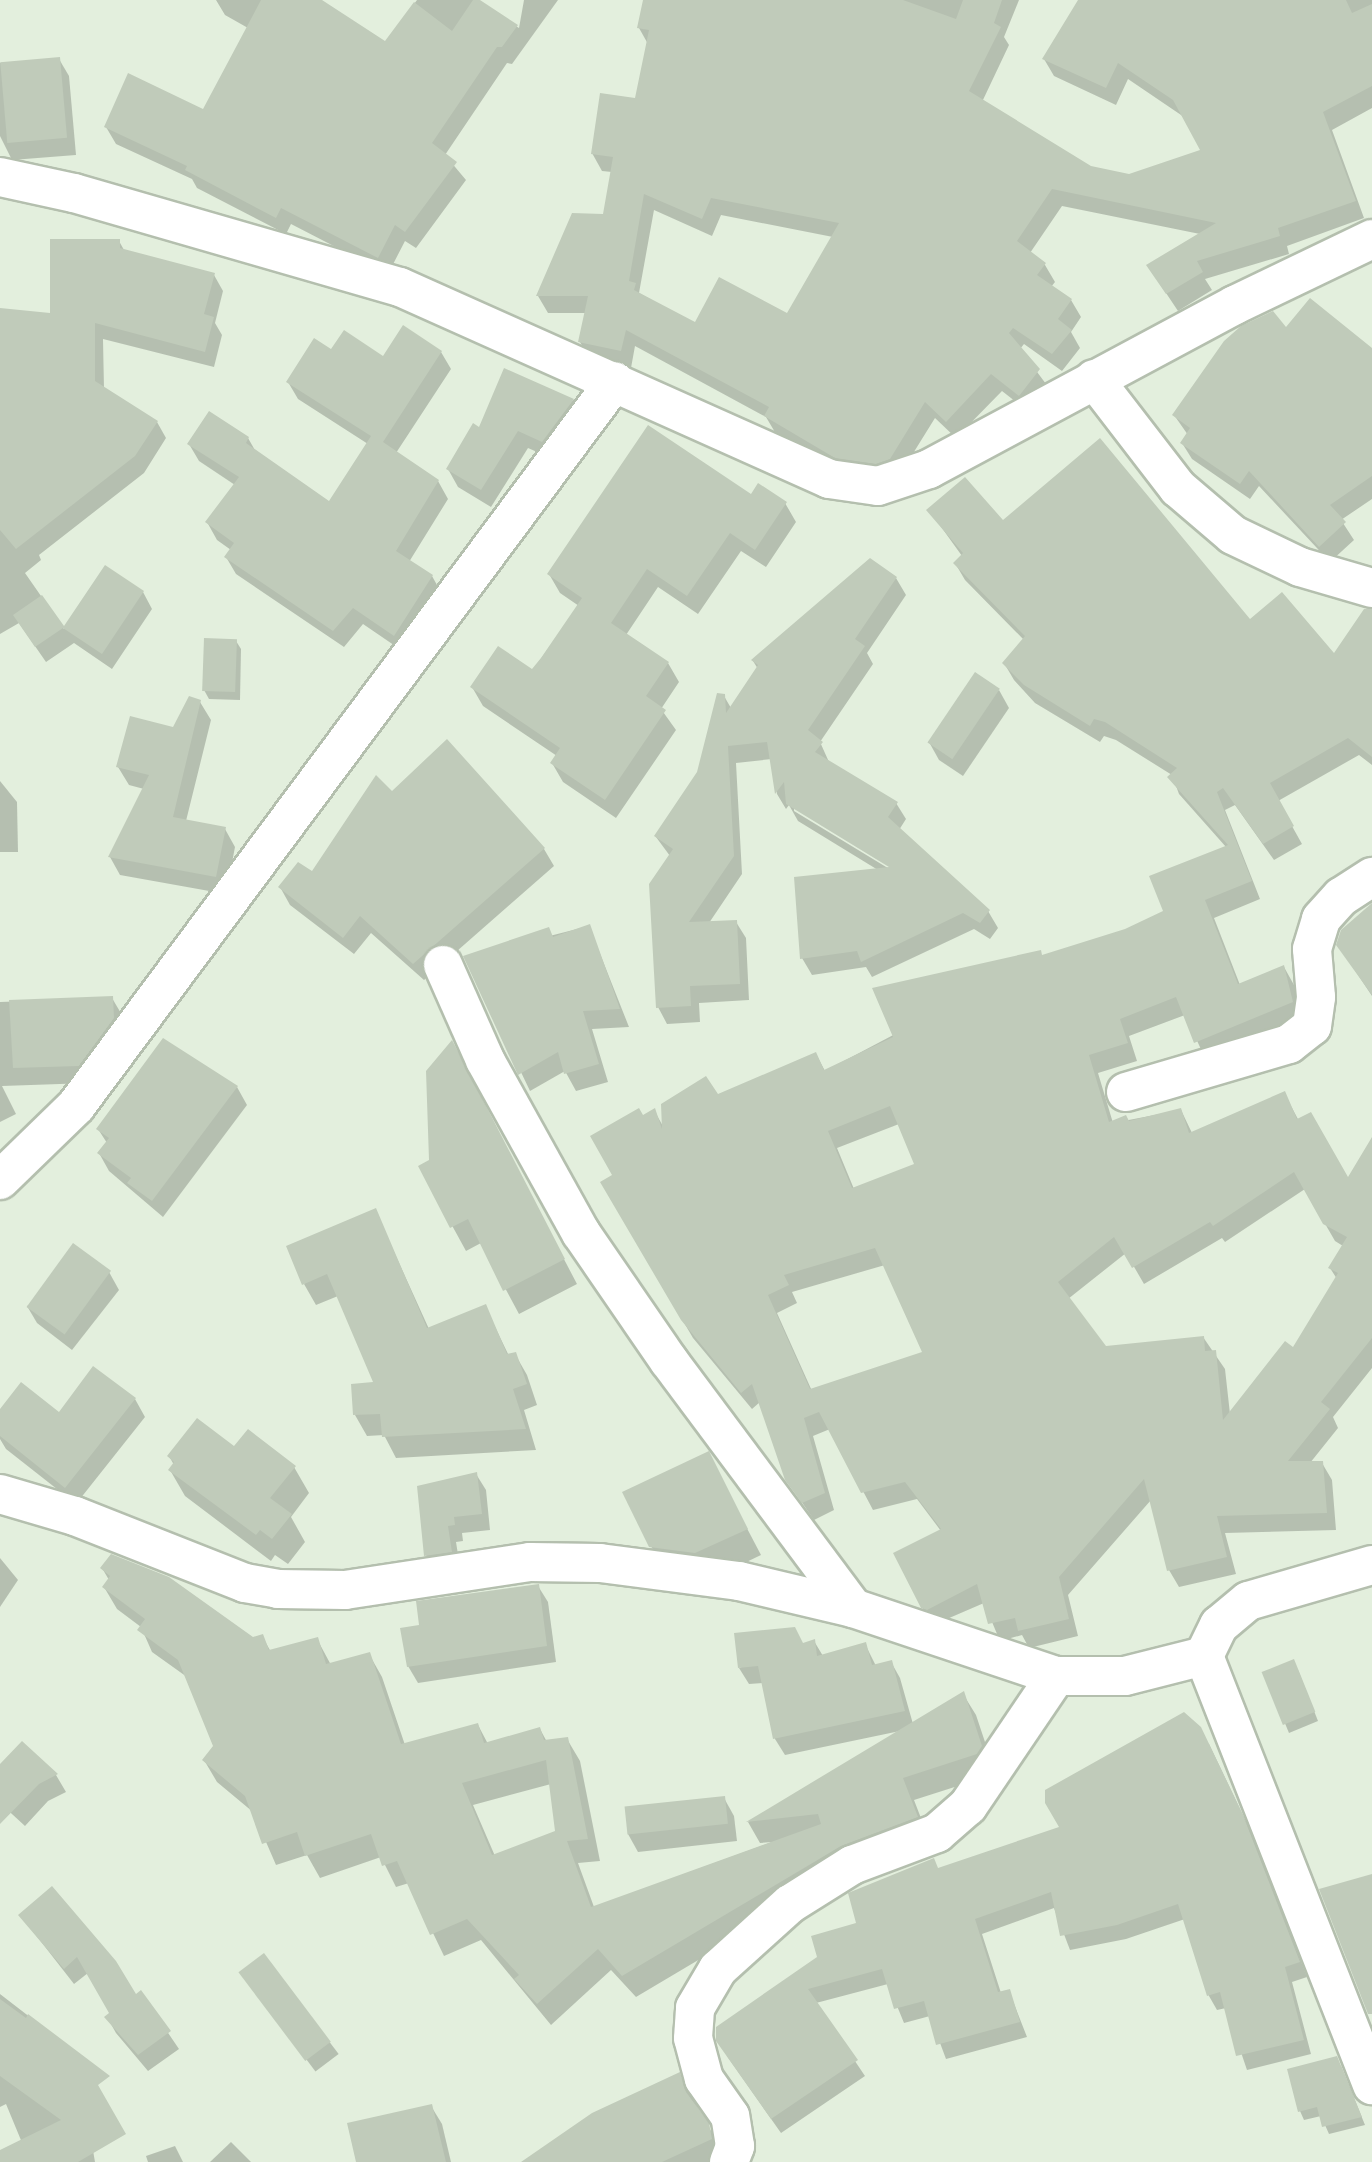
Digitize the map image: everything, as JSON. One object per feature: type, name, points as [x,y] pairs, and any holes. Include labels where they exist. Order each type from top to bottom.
[{"type":"street","points":[[0,177],[74,193],[400,287],[829,479],[877,486],[929,469],[1094,379],[1372,239]]},
{"type":"street","points":[[1094,379],[1178,488],[1233,534],[1300,567],[1372,588]]},
{"type":"street","points":[[0,1180],[76,1106],[615,381]]},
{"type":"street","points":[[1126,1092],[1289,1044],[1312,1026],[1316,997],[1312,949],[1321,919],[1341,897],[1372,877]]},
{"type":"street","points":[[443,965],[485,1060],[581,1233],[669,1361],[853,1608]]},
{"type":"street","points":[[0,1494],[75,1516],[245,1583],[278,1589],[345,1590],[530,1562],[600,1563],[739,1581],[853,1608],[1056,1676],[1125,1676],[1204,1656]]},
{"type":"street","points":[[1372,1565],[1248,1601],[1219,1625],[1204,1656],[1372,2085]]},
{"type":"street","points":[[729,2162],[735,2146],[730,2116],[704,2078],[693,2038],[695,2008],[718,1969],[790,1904],[852,1865],[937,1833],[968,1806],[1056,1676]]},
{"type":"building","points":[[261,0],[322,0],[385,41],[414,2],[452,31],[473,0],[480,0],[518,25],[502,47],[497,47],[432,143],[457,162],[405,232],[395,225],[378,258],[281,208],[276,218],[185,170],[187,166],[104,127],[128,73],[203,109]]},
{"type":"building","points":[[643,0],[903,0],[956,19],[963,0],[1002,0],[994,23],[1001,27],[969,91],[1091,166],[1129,174],[1200,150],[1173,100],[1118,63],[1106,88],[1042,59],[1078,0],[1346,0],[1352,13],[1372,4],[1372,86],[1323,112],[1356,201],[1278,228],[1280,236],[1197,261],[1203,272],[1166,294],[1146,265],[1216,223],[1052,189],[1017,241],[1046,263],[1037,275],[1072,299],[1058,319],[1072,330],[1052,354],[1013,328],[1009,333],[1040,369],[1019,396],[991,374],[946,422],[925,402],[890,459],[876,464],[835,458],[764,416],[769,407],[626,330],[621,351],[578,342],[588,296],[536,296],[572,213],[603,214],[613,157],[591,154],[600,93],[635,98],[649,30],[637,28]],"holes":[[[644,194],[702,219],[711,198],[839,223],[787,313],[719,277],[695,322],[634,290],[636,283],[629,281]]]},
{"type":"building","points":[[60,57],[67,138],[7,143],[0,62]]},
{"type":"building","points":[[50,239],[120,239],[120,248],[215,273],[204,314],[214,317],[205,352],[95,323],[95,381],[158,421],[135,456],[16,549],[0,530],[0,308],[50,313]]},
{"type":"building","points":[[1310,298],[1372,348],[1372,476],[1330,505],[1346,522],[1319,547],[1249,471],[1240,484],[1180,443],[1190,428],[1172,415],[1224,341],[1241,326],[1273,311],[1286,327]]},
{"type":"building","points":[[403,325],[442,351],[383,442],[439,480],[396,551],[433,575],[394,636],[353,608],[333,631],[224,557],[234,543],[205,522],[239,477],[187,444],[209,411],[249,437],[246,443],[329,501],[371,436],[286,382],[314,338],[331,349],[344,330],[383,356]]},
{"type":"building","points":[[504,368],[574,399],[542,442],[518,431],[481,490],[446,469],[473,423],[479,427]]},
{"type":"building","points":[[648,425],[751,494],[758,483],[787,502],[755,550],[730,533],[687,596],[647,569],[611,623],[669,662],[646,696],[666,710],[605,800],[550,763],[560,748],[470,687],[498,646],[532,669],[582,598],[547,574]]},
{"type":"building","points":[[1100,438],[1250,619],[1282,592],[1334,653],[1364,609],[1372,609],[1372,757],[1348,738],[1270,783],[1294,826],[1263,844],[1223,788],[1217,792],[1252,881],[1205,900],[1238,984],[1284,965],[1293,1002],[1194,1043],[1176,997],[1120,1019],[1128,1043],[1089,1055],[1109,1122],[1126,1115],[1129,1121],[1181,1108],[1189,1133],[1285,1091],[1297,1119],[1311,1112],[1348,1177],[1372,1137],[1372,1338],[1321,1402],[1330,1409],[1288,1461],[1323,1461],[1327,1513],[1217,1516],[1227,1557],[1167,1571],[1144,1479],[1059,1577],[1069,1619],[1018,1631],[1015,1618],[988,1624],[977,1584],[927,1610],[921,1608],[893,1553],[941,1529],[905,1482],[861,1493],[819,1412],[804,1418],[825,1493],[802,1503],[785,1480],[752,1384],[741,1393],[681,1320],[600,1182],[612,1175],[590,1136],[639,1108],[643,1115],[655,1108],[662,1129],[661,1104],[706,1076],[718,1094],[816,1052],[824,1070],[893,1037],[872,988],[1041,950],[1042,955],[1125,929],[1163,911],[1149,876],[1228,845],[1167,777],[1177,768],[1105,722],[1094,719],[1090,726],[1024,685],[1002,663],[1025,636],[953,563],[963,553],[926,510],[965,477],[1003,520]],"holes":[[[890,1106],[914,1164],[852,1188],[828,1131]],[[1294,1172],[1323,1224],[1347,1237],[1328,1268],[1338,1273],[1293,1347],[1285,1341],[1223,1420],[1216,1350],[1205,1351],[1204,1336],[1106,1346],[1058,1282],[1114,1237],[1132,1268],[1210,1222],[1213,1226]],[[875,1248],[922,1352],[810,1389],[768,1295],[789,1285],[784,1275]]]},
{"type":"building","points":[[870,558],[897,577],[855,639],[865,646],[808,730],[823,742],[815,752],[898,802],[888,817],[990,910],[980,923],[963,913],[861,962],[857,951],[800,959],[794,877],[889,867],[786,804],[784,782],[775,794],[767,742],[728,746],[734,856],[689,922],[737,920],[740,984],[690,986],[691,1006],[656,1008],[649,884],[673,849],[654,836],[697,772],[717,693],[725,694],[726,713],[758,665],[751,660]]},
{"type":"building","points":[[105,565],[144,591],[102,654],[63,628],[35,647],[13,615],[42,595],[64,626]]},
{"type":"building","points":[[204,638],[237,639],[235,692],[202,691]]},
{"type":"building","points":[[975,672],[1000,689],[952,759],[927,742]]},
{"type":"building","points":[[189,696],[201,700],[173,817],[226,827],[216,877],[108,857],[149,775],[116,767],[130,716],[173,727]]},
{"type":"building","points":[[447,739],[545,848],[413,964],[360,916],[343,938],[278,887],[298,862],[312,871],[376,775],[392,791]]},
{"type":"building","points":[[1372,903],[1372,995],[1336,945],[1341,930]]},
{"type":"building","points":[[590,924],[620,1009],[583,1011],[599,1064],[564,1074],[558,1052],[518,1075],[463,956],[549,927],[553,937]]},
{"type":"building","points":[[113,996],[114,1018],[79,1066],[13,1068],[9,1000]]},
{"type":"building","points":[[163,1038],[238,1086],[152,1201],[127,1183],[131,1178],[97,1153],[109,1138],[96,1129]]},
{"type":"building","points":[[452,1040],[565,1259],[503,1291],[468,1219],[450,1228],[418,1166],[429,1160],[426,1071]]},
{"type":"building","points":[[376,1208],[427,1328],[486,1304],[507,1354],[516,1352],[527,1384],[513,1389],[526,1429],[382,1437],[380,1414],[353,1415],[351,1384],[373,1382],[327,1274],[302,1285],[286,1246]]},
{"type":"building","points":[[73,1243],[111,1271],[65,1335],[27,1307]]},
{"type":"building","points":[[93,1366],[136,1398],[65,1488],[0,1436],[0,1409],[21,1382],[59,1412]]},
{"type":"building","points":[[197,1418],[234,1446],[248,1429],[296,1466],[270,1498],[292,1514],[272,1539],[260,1530],[256,1535],[168,1470],[174,1462],[167,1456]]},
{"type":"building","points":[[709,1451],[748,1529],[695,1553],[649,1547],[622,1492]]},
{"type":"building","points":[[477,1472],[482,1514],[454,1517],[455,1525],[448,1526],[452,1552],[424,1556],[417,1486]]},
{"type":"building","points":[[111,1554],[169,1577],[253,1637],[263,1634],[269,1650],[318,1637],[326,1664],[370,1652],[401,1744],[478,1723],[484,1743],[540,1727],[544,1740],[568,1737],[588,1839],[567,1841],[591,1907],[821,1824],[818,1814],[746,1822],[964,1691],[982,1746],[977,1754],[903,1778],[918,1817],[841,1846],[622,1976],[598,1949],[537,2004],[514,1979],[519,1975],[467,1919],[430,1935],[397,1861],[382,1866],[371,1834],[305,1856],[297,1832],[262,1844],[245,1796],[202,1760],[213,1746],[178,1660],[137,1630],[145,1619],[102,1587],[110,1576],[100,1568]],"holes":[[[546,1760],[555,1831],[492,1855],[462,1783]]]},
{"type":"building","points":[[539,1584],[547,1646],[407,1667],[400,1628],[419,1625],[416,1601]]},
{"type":"building","points":[[795,1627],[803,1643],[815,1639],[817,1656],[866,1642],[872,1665],[892,1660],[905,1711],[773,1739],[758,1666],[738,1668],[734,1633]]},
{"type":"building","points":[[1294,1659],[1315,1712],[1283,1725],[1262,1672]]},
{"type":"building","points":[[1184,1712],[1201,1727],[1243,1815],[1300,1962],[1285,1967],[1304,2040],[1236,2056],[1220,1992],[1207,1996],[1178,1904],[1117,1925],[1060,1936],[1051,1892],[975,1919],[998,1992],[1010,1989],[1020,2022],[936,2045],[924,2001],[894,2009],[882,1969],[808,1989],[858,2060],[771,2119],[716,2041],[716,2027],[817,1957],[811,1936],[856,1923],[848,1893],[934,1858],[938,1868],[1059,1827],[1045,1803],[1045,1790]]},
{"type":"building","points":[[22,1741],[58,1774],[39,1784],[0,1824],[0,1764]]},
{"type":"building","points":[[725,1796],[728,1824],[627,1834],[625,1807]]},
{"type":"building","points":[[1372,1874],[1372,2014],[1368,2014],[1319,1889]]},
{"type":"building","points":[[52,1886],[116,1961],[136,1994],[141,1990],[171,2031],[138,2055],[104,2017],[109,2013],[77,1957],[64,1969],[18,1915]]},
{"type":"building","points":[[264,1953],[331,2042],[305,2061],[238,1972]]},
{"type":"building","points":[[0,1999],[26,2018],[28,2014],[110,2076],[98,2085],[126,2134],[78,2162],[0,2162],[0,2150],[61,2120],[0,2076]]},
{"type":"building","points":[[1337,2056],[1362,2117],[1322,2127],[1317,2107],[1298,2112],[1287,2069]]},
{"type":"building","points":[[680,2072],[686,2092],[709,2123],[712,2139],[662,2162],[521,2162],[592,2113]]},
{"type":"building","points":[[432,2104],[446,2162],[356,2162],[347,2123]]}]
